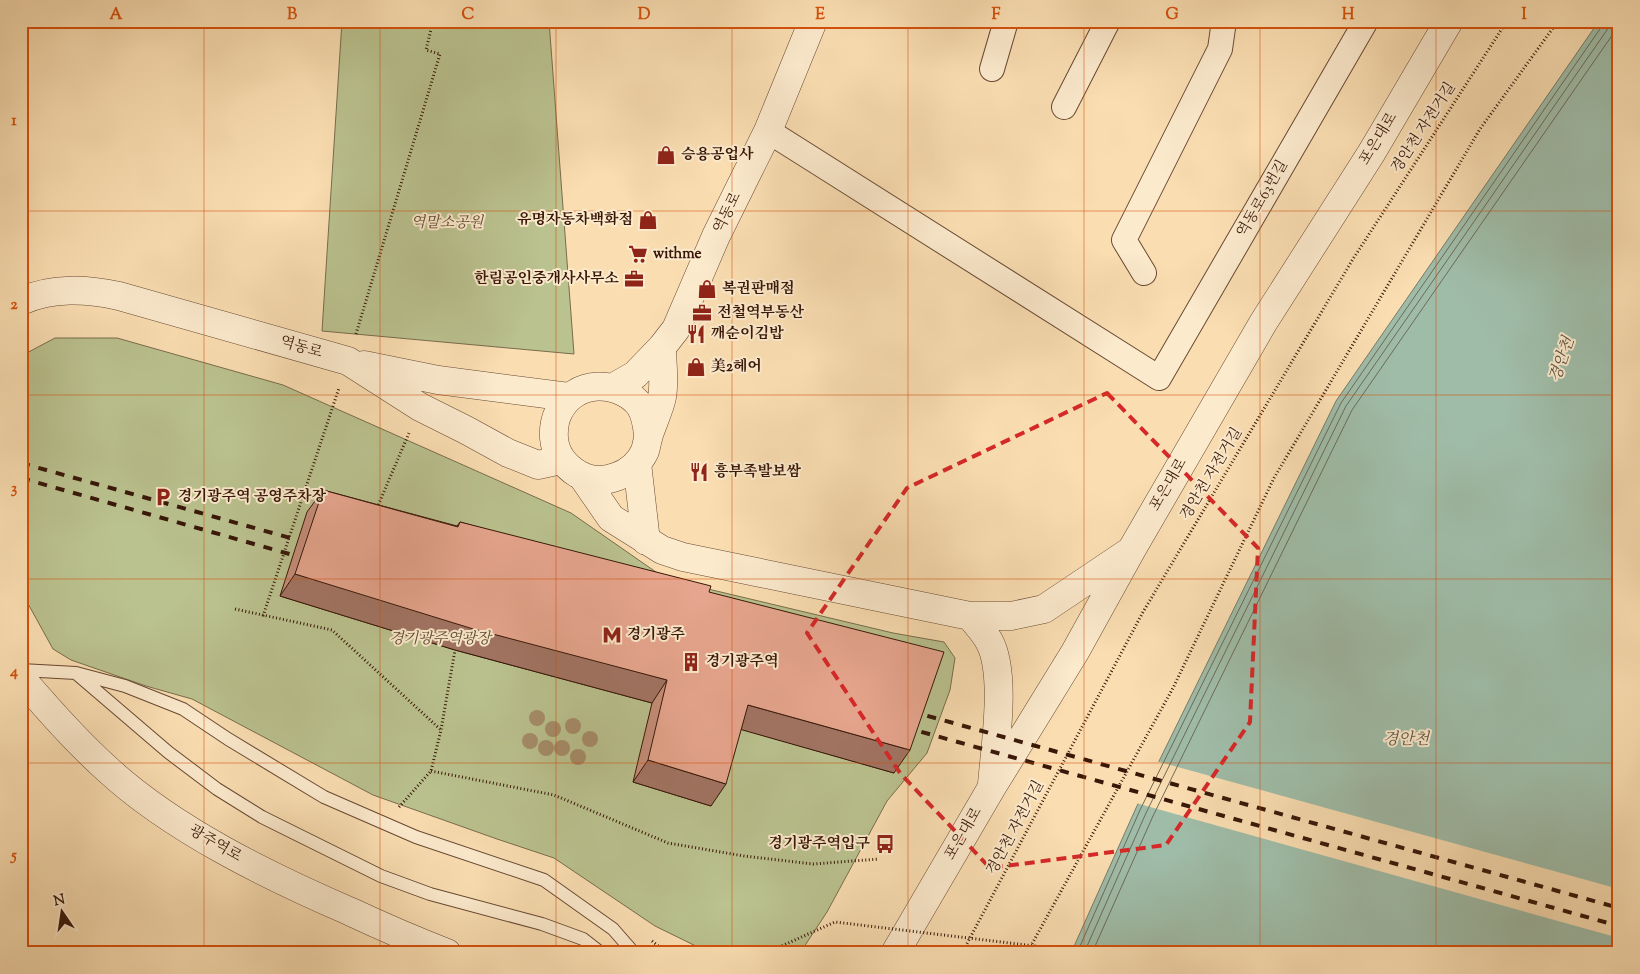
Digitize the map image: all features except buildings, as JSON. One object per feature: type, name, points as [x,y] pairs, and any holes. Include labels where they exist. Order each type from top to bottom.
[{"type":"street","name":"역동로","points":[[614,387],[635,375],[662,347],[676,329],[716,236],[768,131],[813,21]]},
{"type":"street","points":[[992,70],[1006,21]]},
{"type":"street","points":[[1064,107],[1108,21]]},
{"type":"street","points":[[1144,273],[1124,240],[1220,49],[1224,21]]},
{"type":"street","name":"역동로63번길","points":[[768,131],[1159,378],[1366,21]]},
{"type":"street","name":"포은대로","points":[[896,953],[992,787],[1076,652],[1132,549],[1263,323],[1372,152],[1445,25]]},
{"type":"street","name":"역동로","points":[[21,301],[49,292],[93,290],[348,361],[420,407],[508,453],[538,464],[561,460]]},
{"type":"street","points":[[648,435],[646,419],[640,405],[628,394],[614,387],[598,385],[583,389],[569,397],[558,411],[553,427],[554,444],[561,460],[571,470],[582,476],[597,480],[612,479],[626,473],[637,463],[645,450],[648,435],[663,396],[662,347]]},
{"type":"street","points":[[348,361],[438,380],[569,397]]},
{"type":"street","points":[[637,463],[646,541]]},
{"type":"street","points":[[582,476],[612,518],[662,550],[683,557],[970,616],[1011,616],[1044,609],[1132,549]]},
{"type":"street","points":[[970,616],[990,641],[997,663],[999,691],[992,787]]},
{"type":"street","name":"광주역로","points":[[21,678],[42,703],[107,770],[189,830],[289,884],[447,953]]},
{"type":"lane","points":[[21,670],[76,673],[125,686],[183,709],[228,739],[324,796],[359,813],[416,838],[544,880],[613,929],[634,953]]},
{"type":"lane","points":[[76,673],[168,752],[217,789],[262,816],[381,876],[430,894],[542,924],[583,939],[601,953]]},
{"type":"path","points":[[263,616],[348,361],[440,54],[426,50],[433,21]]},
{"type":"path","name":"경안천 자전거길","points":[[962,953],[1143,612],[1353,259],[1507,21]]},
{"type":"path","points":[[1027,953],[1172,688],[1274,478],[1480,129],[1558,21]]},
{"type":"path","points":[[376,512],[420,407]]},
{"type":"path","points":[[236,610],[332,630],[441,730]]},
{"type":"path","points":[[395,811],[431,771],[441,730],[455,650]]},
{"type":"path","points":[[431,771],[554,794],[668,843],[744,856],[813,864],[879,859]]},
{"type":"path","points":[[766,953],[835,922],[1094,953]]},
{"type":"highlighted area","points":[[1107,393],[1258,548],[1250,722],[1166,845],[990,868],[900,773],[807,633],[907,488]]},
{"type":"green space","name":"역말소공원","points":[[342,21],[549,21],[574,354],[322,331]]},
{"type":"green space","name":"경기광주역광장","points":[[55,338],[117,338],[283,385],[571,513],[666,579],[893,633],[944,642],[955,658],[950,690],[927,753],[887,801],[827,912],[800,953],[710,953],[655,926],[554,858],[373,795],[192,699],[146,686],[71,660],[53,649],[21,591],[21,356]]},
{"type":"water","name":"경안천","points":[[1599,21],[1619,21],[1619,953],[1071,953],[1136,808],[1336,401]]},
{"type":"pier","points":[[1156,761],[1619,889],[1619,938],[1136,803]]},
{"type":"railway","points":[[21,463],[312,544]]},
{"type":"railway","points":[[21,478],[307,559]]},
{"type":"railway","points":[[910,711],[1619,908]]},
{"type":"railway","points":[[904,727],[1619,926]]},
{"type":"place","name":"승용공업사","points":[[666,155]]},
{"type":"place","name":"유명자동차백화점","points":[[648,220]]},
{"type":"place","name":"withme","points":[[638,254]]},
{"type":"place","name":"한림공인중개사사무소","points":[[634,279]]},
{"type":"place","name":"복권판매점","points":[[707,289]]},
{"type":"place","name":"전철역부동산","points":[[702,313]]},
{"type":"place","name":"깨순이김밥","points":[[696,334]]},
{"type":"place","name":"美2헤어","points":[[696,367]]},
{"type":"place","name":"흥부족발보쌈","points":[[699,472]]},
{"type":"place","name":"경기광주역 공영주차장","points":[[163,497]]},
{"type":"place","name":"경기광주","points":[[612,635]]},
{"type":"place","name":"경기광주역","points":[[691,662]]},
{"type":"place","name":"경기광주역입구","points":[[885,844]]}]
